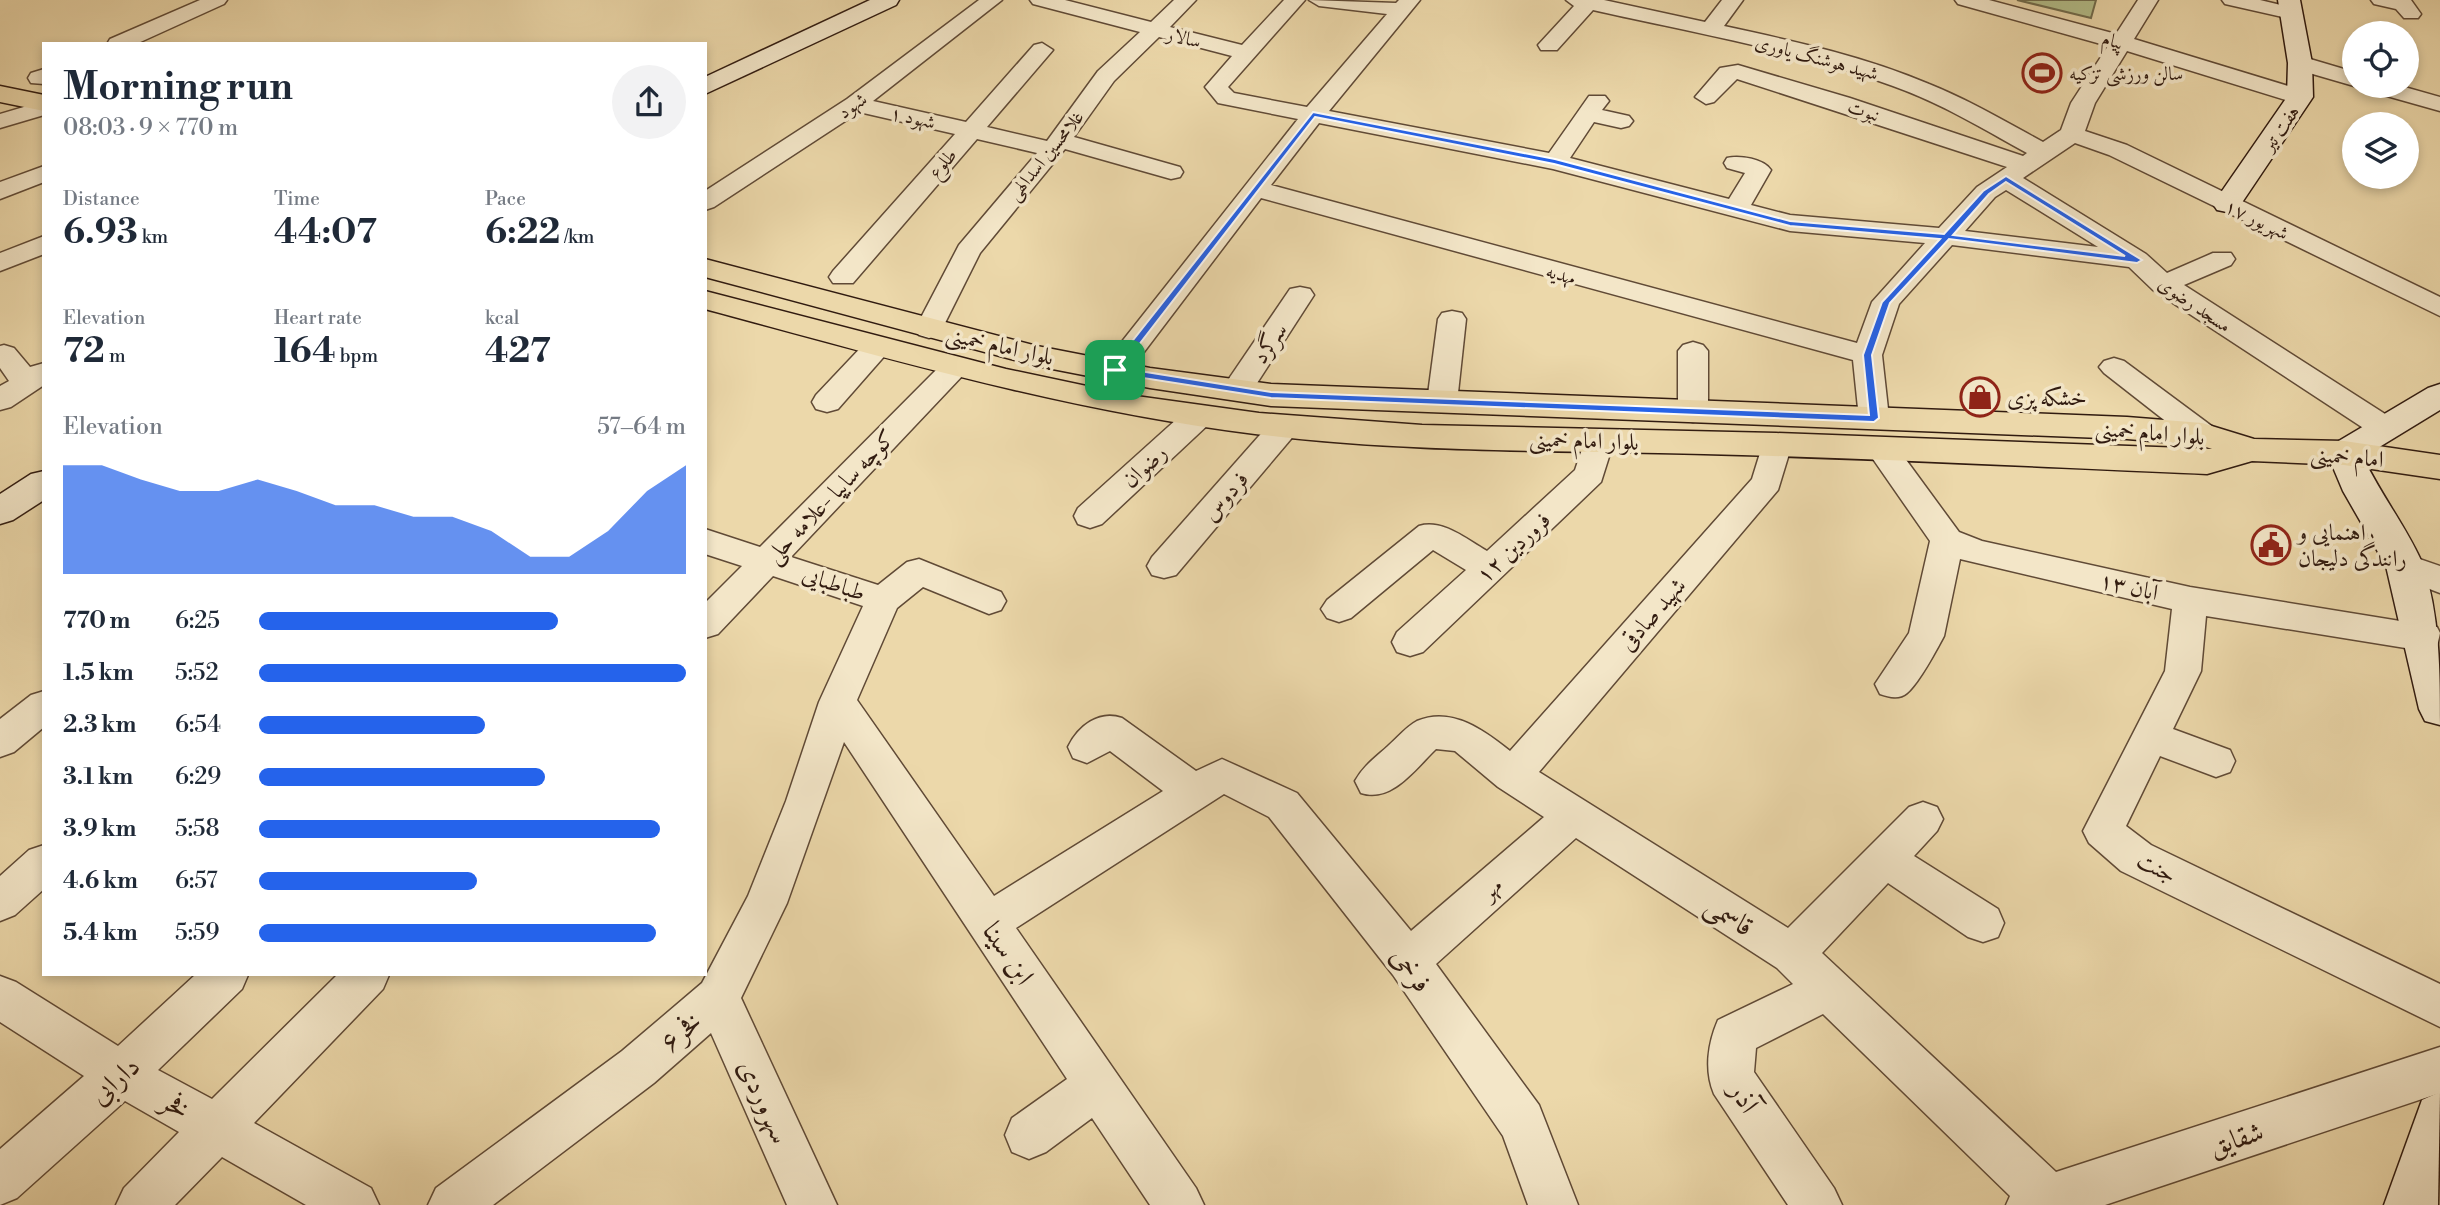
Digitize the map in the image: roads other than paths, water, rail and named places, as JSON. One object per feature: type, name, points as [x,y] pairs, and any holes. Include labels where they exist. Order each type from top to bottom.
[{"type":"main road","points":[[0,71],[42,89]]},
{"type":"main road","points":[[0,94],[42,89]]},
{"type":"main road","name":"بلوار امام خمینی","points":[[707,269],[929,328],[1115,370],[1271,395],[1693,412],[1878,433],[2207,462],[2253,450]]},
{"type":"main road","name":"بلوار امام خمینی","points":[[707,301],[955,367],[1129,406],[1285,426],[1422,436],[1776,444],[1878,433],[2127,428],[2202,434],[2253,450]]},
{"type":"main road","name":"امام خمینی","points":[[2253,450],[2344,453],[2440,467]]},
{"type":"street","points":[[122,42],[217,0]]},
{"type":"street","points":[[765,33],[837,0]]},
{"type":"street","points":[[707,86],[888,0]]},
{"type":"street","name":"شهود","points":[[707,201],[855,104],[992,0]]},
{"type":"street","name":"سالار","points":[[1041,0],[1247,53]]},
{"type":"street","name":"غلامحسین اسدالهی","points":[[929,328],[968,251],[1056,144],[1106,76],[1186,0]]},
{"type":"street","points":[[1295,0],[1216,87],[1226,99],[1555,162],[1790,223],[1947,237],[2137,260]]},
{"type":"street","points":[[1319,0],[1406,5]]},
{"type":"street","points":[[1710,30],[1733,0]]},
{"type":"street","name":"پیام","points":[[1965,0],[2120,42],[2301,97]]},
{"type":"street","points":[[1893,684],[1926,635],[1947,540],[1878,433],[1867,355],[1886,302],[1986,192],[2072,134],[2084,103],[2148,0]]},
{"type":"street","points":[[2235,0],[2290,6]]},
{"type":"street","points":[[2381,0],[2403,4],[2411,14]]},
{"type":"street","points":[[1549,45],[1596,2]]},
{"type":"street","name":"شهید هوشنگ یاوری","points":[[1596,2],[1814,55],[1905,82],[2027,166]]},
{"type":"street","points":[[1115,370],[1313,115],[1406,5]]},
{"type":"street","name":"هفت تیر","points":[[2227,204],[2301,97],[2300,63],[2290,6]]},
{"type":"street","name":"طلوع","points":[[843,276],[1042,50]]},
{"type":"street","points":[[1786,87],[1814,55]]},
{"type":"street","points":[[2300,63],[2342,75]]},
{"type":"street","name":"نبوت","points":[[1706,97],[1731,72],[1842,103],[2027,166]]},
{"type":"street","points":[[0,121],[42,90]]},
{"type":"street","points":[[2419,98],[2440,104]]},
{"type":"street","points":[[1824,122],[1842,103]]},
{"type":"street","name":"شهود ۱","points":[[855,104],[971,131],[1056,144],[1171,172]]},
{"type":"street","points":[[1555,162],[1592,108],[1621,121]]},
{"type":"street","name":"۱۷ شهریور","points":[[2072,134],[2118,150],[2440,308]]},
{"type":"street","points":[[1735,163],[1759,170],[1736,209]]},
{"type":"street","name":"مسجد رضوی","points":[[2027,166],[2163,284],[2385,428]]},
{"type":"street","points":[[0,191],[42,174]]},
{"type":"street","name":"مهدیه","points":[[1256,189],[1867,355]]},
{"type":"street","points":[[1371,221],[1391,201]]},
{"type":"street","points":[[0,263],[42,245]]},
{"type":"street","points":[[2163,284],[2222,259]]},
{"type":"street","name":"سرگرد","points":[[1237,390],[1300,295]]},
{"type":"street","points":[[1442,402],[1452,319]]},
{"type":"street","points":[[827,402],[878,346]]},
{"type":"street","points":[[1693,351],[1693,412]]},
{"type":"street","points":[[0,400],[35,378],[4,354]]},
{"type":"street","name":"کوچه سایپا -علامه حلی","points":[[707,623],[955,367]]},
{"type":"street","points":[[2114,367],[2202,434]]},
{"type":"street","points":[[2440,395],[2344,453],[2361,491],[2405,566],[2440,709]]},
{"type":"street","name":"رضوان","points":[[1090,516],[1199,416]]},
{"type":"street","name":"فردوس","points":[[1164,566],[1285,426]]},
{"type":"street","name":"۱۲ فروردین","points":[[1410,642],[1590,474],[1598,441]]},
{"type":"street","name":"شهید صادقی","points":[[1512,776],[1767,482],[1776,444]]},
{"type":"street","points":[[0,511],[42,484]]},
{"type":"street","points":[[1339,609],[1430,534],[1490,568]]},
{"type":"street","name":"۱۳ آبان","points":[[1947,540],[1975,552],[2190,600],[2424,637]]},
{"type":"street","name":"طباطبایی","points":[[707,542],[883,600]]},
{"type":"street","points":[[2405,566],[2440,580]]},
{"type":"street","points":[[883,600],[919,571],[989,601]]},
{"type":"street","name":"فخر۶","points":[[453,1205],[638,1067],[718,998],[766,903],[806,801],[838,702],[883,600]]},
{"type":"street","name":"جنت","points":[[2190,600],[2183,671],[2103,831],[2136,858],[2440,1006]]},
{"type":"street","name":"ابن سینا","points":[[838,702],[1098,1085],[1175,1204]]},
{"type":"street","points":[[0,741],[42,708]]},
{"type":"street","name":"فرخی","points":[[1087,747],[1109,729],[1208,784],[1283,805],[1408,961],[1522,1122],[1553,1205]]},
{"type":"street","name":"قاسمی","points":[[1375,780],[1427,733],[1464,736],[1512,776],[1792,954],[2040,1202]]},
{"type":"street","points":[[2150,736],[2216,761]]},
{"type":"street","points":[[988,923],[1208,784]]},
{"type":"street","name":"مهر","points":[[1408,961],[1573,815]]},
{"type":"street","points":[[1792,954],[1923,819]]},
{"type":"street","points":[[1885,859],[1983,923]]},
{"type":"street","points":[[0,902],[42,865]]},
{"type":"street","name":"دارابی","points":[[0,1181],[121,1074],[225,976]]},
{"type":"street","points":[[141,1205],[366,976]]},
{"type":"street","name":"آذر","points":[[1817,1205],[1730,1078],[1734,1035],[1828,989]]},
{"type":"street","name":"فخر","points":[[0,998],[121,1074],[355,1205]]},
{"type":"street","name":"سهروردی","points":[[718,998],[812,1205]]},
{"type":"street","name":"شقایق","points":[[2040,1202],[2440,1070]]},
{"type":"street","points":[[1029,1135],[1098,1085]]},
{"type":"street","points":[[2411,1205],[2440,1118]]},
{"type":"place","name":"سالن ورزشی تزکیه","points":[[2042,73]]},
{"type":"place","name":"خشکه پزی","points":[[1980,397]]},
{"type":"place","name":"راهنمایی و رانندگی دلیجان","points":[[2271,545]]}]
